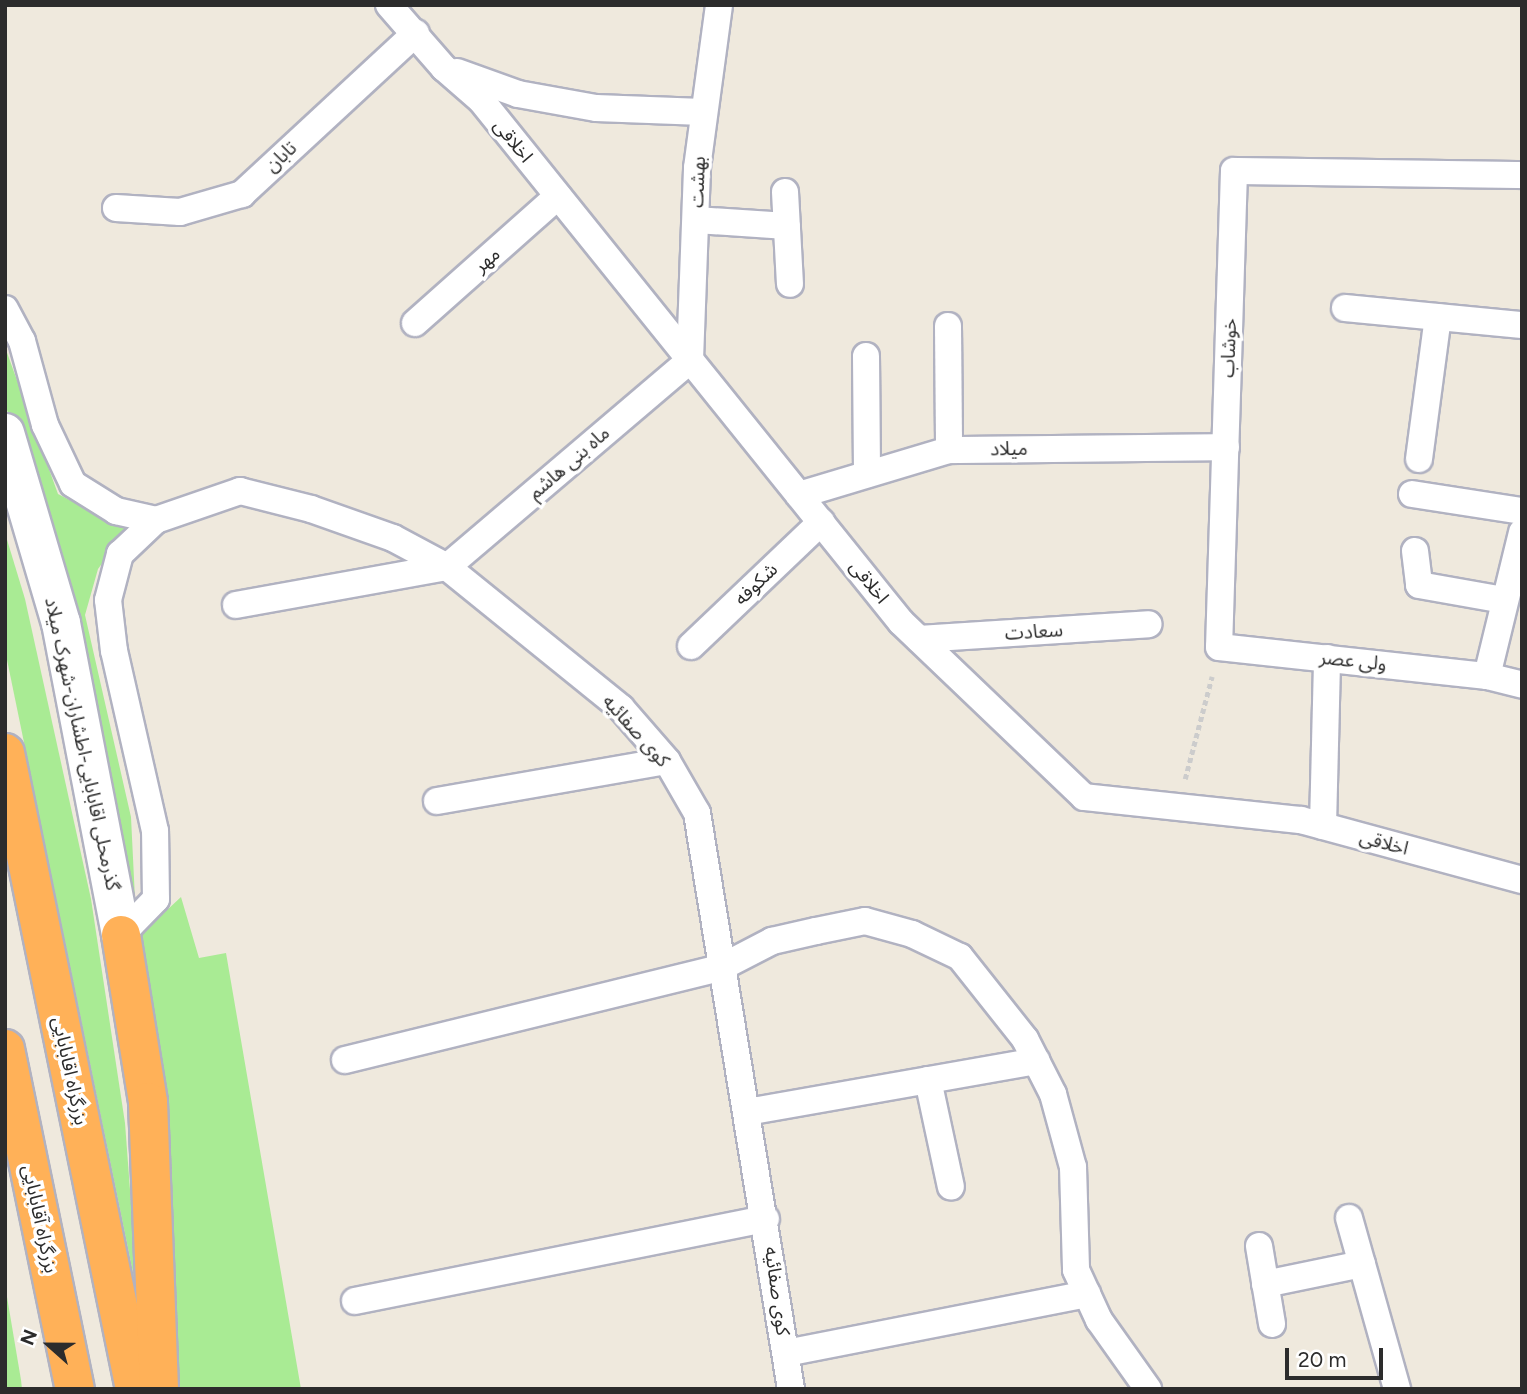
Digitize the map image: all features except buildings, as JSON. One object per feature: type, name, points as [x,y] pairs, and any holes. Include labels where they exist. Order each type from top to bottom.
[{"type":"highway","name":"بزرگراه اقابابایی","points":[[5,753],[135,1389]]},
{"type":"highway","points":[[121,935],[148,1102],[159,1389]]},
{"type":"highway","name":"بزرگراه آقابابایی","points":[[5,1049],[75,1389]]},
{"type":"main road","name":"گذرمحلی اقابابایی-اطشاران-شهرک میلاد","points":[[5,433],[61,623],[121,935]]},
{"type":"street","name":"اخلاقی","points":[[389,5],[444,68],[481,100],[799,495],[919,639],[1084,797],[1322,826],[1522,880]]},
{"type":"street","name":"بهشت","points":[[690,360],[703,112],[719,5]]},
{"type":"street","name":"تابان","points":[[116,208],[180,212],[242,194],[416,33]]},
{"type":"street","points":[[444,68],[518,94],[596,108],[703,112]]},
{"type":"street","name":"خوشاب","points":[[1219,647],[1234,171],[1522,175]]},
{"type":"street","points":[[785,192],[790,284]]},
{"type":"street","name":"مهر","points":[[415,323],[558,196]]},
{"type":"street","points":[[696,220],[787,226]]},
{"type":"street","points":[[1346,308],[1522,325]]},
{"type":"street","points":[[5,309],[22,341],[45,425],[73,484],[116,511],[156,520]]},
{"type":"street","points":[[1419,459],[1438,317]]},
{"type":"street","points":[[948,326],[949,450]]},
{"type":"street","points":[[866,356],[867,474]]},
{"type":"street","name":"ماه بنی هاشم","points":[[447,567],[690,360]]},
{"type":"street","name":"میلاد","points":[[799,495],[949,450],[1226,447]]},
{"type":"street","name":"کوی صفائیه","points":[[156,520],[240,491],[311,509],[393,538],[447,567],[621,708],[667,761],[697,813],[720,968],[766,1219],[792,1389]]},
{"type":"street","points":[[1412,494],[1522,512]]},
{"type":"street","points":[[121,935],[156,899],[155,831],[114,651],[108,600],[120,554],[156,520]]},
{"type":"street","name":"شکوفه","points":[[691,646],[821,522]]},
{"type":"street","points":[[1487,676],[1522,532]]},
{"type":"street","points":[[1415,551],[1419,585],[1504,600]]},
{"type":"street","points":[[236,605],[447,567]]},
{"type":"street","name":"سعادت","points":[[919,639],[1149,624]]},
{"type":"street","name":"ولی عصر","points":[[1219,647],[1487,676],[1522,685]]},
{"type":"street","points":[[1322,826],[1327,658]]},
{"type":"street","points":[[437,801],[667,761]]},
{"type":"street","points":[[345,1060],[720,968],[772,941],[865,921],[912,934],[960,957],[1025,1039],[1037,1061],[1053,1094],[1073,1167],[1076,1270],[1099,1320],[1148,1389]]},
{"type":"street","points":[[747,1112],[1037,1061]]},
{"type":"street","points":[[928,1080],[951,1188]]},
{"type":"street","points":[[1349,1218],[1397,1389]]},
{"type":"street","points":[[355,1301],[766,1219]]},
{"type":"street","points":[[1259,1246],[1272,1324]]},
{"type":"street","points":[[1265,1284],[1362,1264]]},
{"type":"street","points":[[786,1353],[1087,1294]]},
{"type":"path","points":[[1178,807],[1219,647]]},
{"type":"green space","points":[[5,347],[58,494],[127,529],[98,569],[85,615],[131,817],[135,899],[127,914],[48,548],[5,403]]},
{"type":"green space","points":[[5,533],[25,599],[91,899],[125,1123],[138,1297],[5,650]]},
{"type":"green space","points":[[181,897],[199,958],[226,953],[301,1389],[170,1389],[135,940]]},
{"type":"green space","points":[[5,1285],[21,1380],[22,1389],[5,1389]]}]
